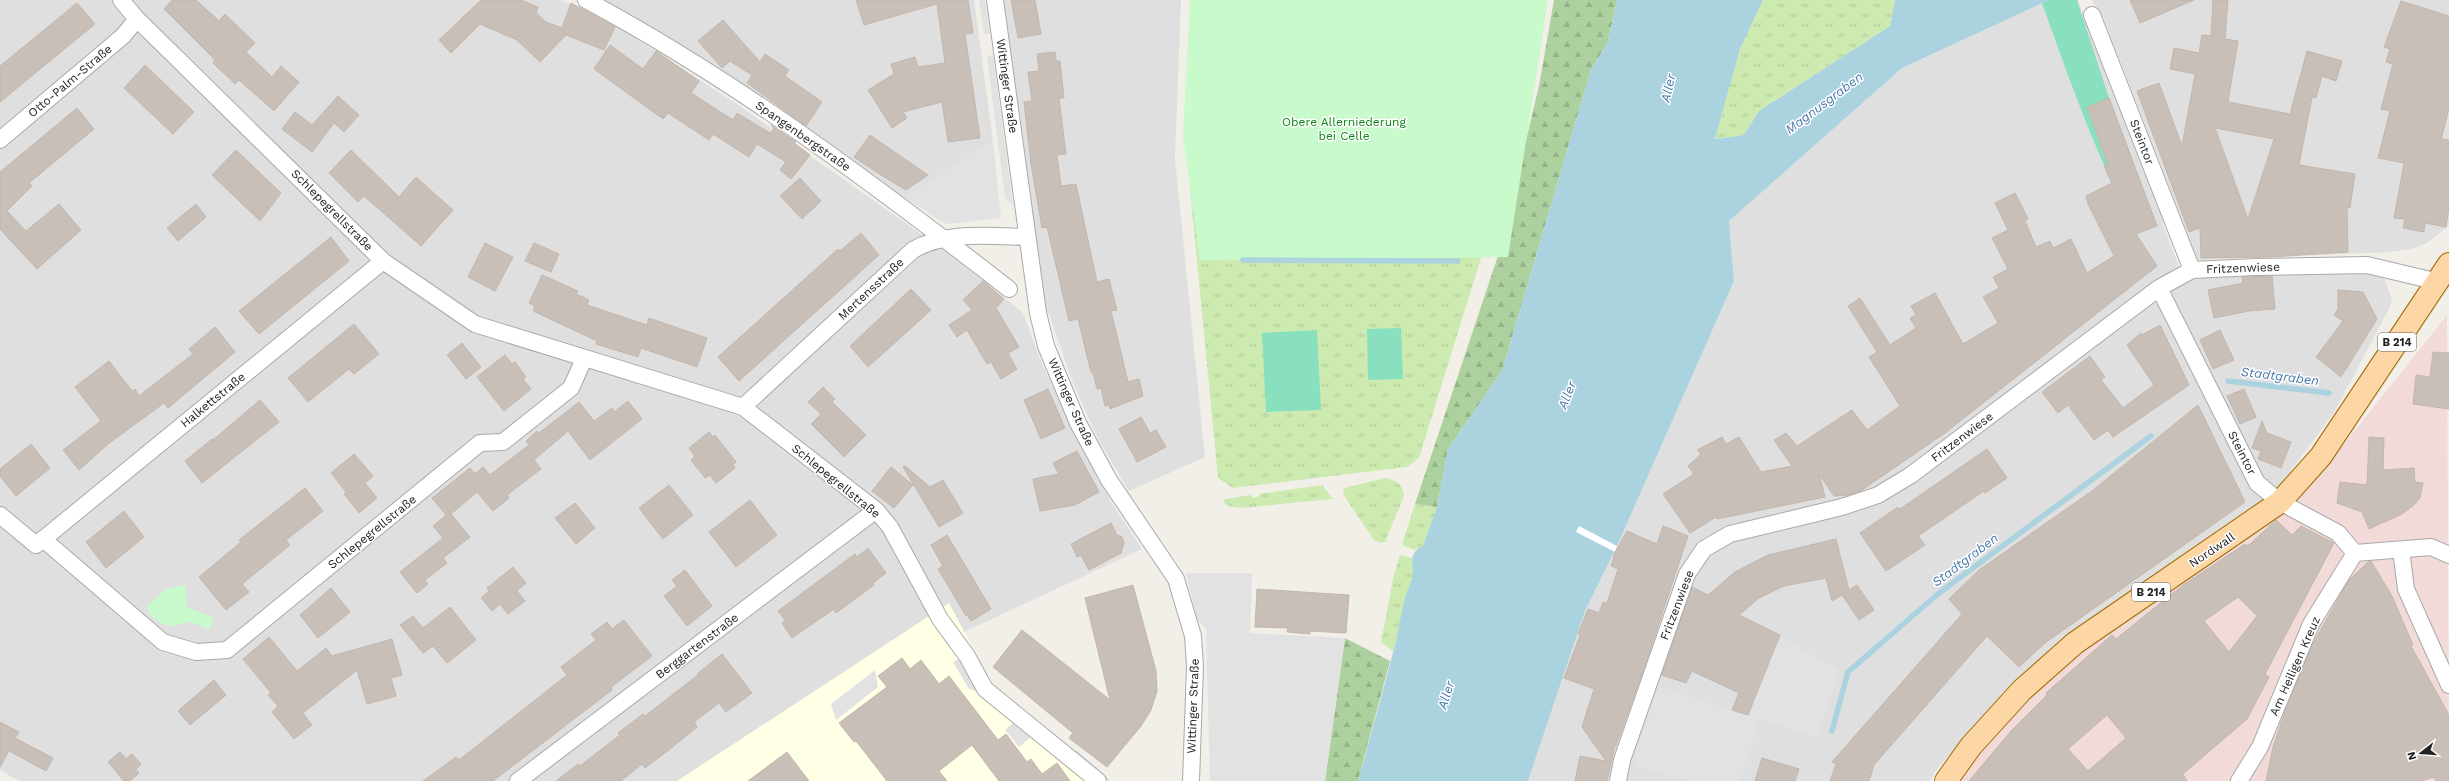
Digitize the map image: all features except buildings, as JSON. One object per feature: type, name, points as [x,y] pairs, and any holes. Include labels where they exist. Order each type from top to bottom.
[{"type":"main road","name":"B 214","points":[[2439,282],[2449,264]]},
{"type":"main road","name":"Nordwall","points":[[1946,781],[1975,740],[2022,690],[2075,643],[2280,502],[2321,456],[2439,282]]},
{"type":"street","name":"Schlepegrellstraße","points":[[121,0],[137,19],[383,261],[475,324],[743,407],[876,510],[890,527],[940,619],[967,656],[985,690],[1098,781]]},
{"type":"street","name":"Spangenbergstraße","points":[[586,0],[644,31],[782,120],[943,238],[1009,289]]},
{"type":"street","name":"Wittinger Straße","points":[[995,0],[1038,313],[1049,353],[1078,423],[1109,480],[1176,579],[1193,636],[1195,666],[1191,781]]},
{"type":"street","name":"Steintor","points":[[2092,15],[2192,270]]},
{"type":"street","name":"Otto-Palm-Straße","points":[[0,140],[124,36],[137,19]]},
{"type":"street","name":"Mertensstraße","points":[[743,407],[913,250],[927,242],[943,238],[1027,237]]},
{"type":"street","name":"Halkettstraße","points":[[43,539],[383,261]]},
{"type":"street","name":"Fritzenwiese","points":[[1622,780],[1622,760],[1687,574],[1704,549],[1730,534],[1842,507],[1878,495],[1911,475],[2159,288],[2192,270],[2367,265],[2439,282]]},
{"type":"street","name":"Steintor","points":[[2159,288],[2256,483],[2280,502],[2338,533],[2354,552]]},
{"type":"street","name":"Schlepegrellstraße","points":[[43,539],[163,642],[196,652],[227,650],[480,443],[503,442],[571,388],[584,359]]},
{"type":"street","name":"Berggartenstraße","points":[[518,781],[876,510]]},
{"type":"street","points":[[0,515],[36,546],[43,539]]},
{"type":"street","points":[[2354,552],[2431,547],[2449,555]]},
{"type":"street","points":[[2401,550],[2406,589],[2449,685]]},
{"type":"street","name":"Am Heiligen Kreuz","points":[[2239,781],[2260,747],[2311,624],[2354,552]]},
{"type":"shaded area","points":[[0,0],[561,0],[627,33],[737,104],[952,256],[1023,313],[1039,357],[1082,449],[1110,500],[1142,549],[953,637],[677,781],[19,781],[0,770]]},
{"type":"shaded area","points":[[603,0],[974,0],[993,141],[905,198],[684,48]]},
{"type":"shaded area","points":[[979,0],[985,0],[990,33],[984,34]]},
{"type":"shaded area","points":[[1003,0],[1181,0],[1175,159],[1205,457],[1129,491],[1098,439],[1073,383],[1049,314],[1044,309]]},
{"type":"shaded area","points":[[2049,0],[2078,0],[2184,280],[2195,276],[2367,271],[2384,278],[2392,299],[2390,307],[2334,413],[2280,485],[2264,502],[2068,633],[2021,674],[1937,769],[1930,781],[1528,781],[1585,611],[1617,546],[1734,281],[1729,221],[1902,68]]},
{"type":"shaded area","points":[[2092,0],[2449,0],[2449,226],[2427,243],[2411,249],[2390,252],[2198,260],[2105,22]]},
{"type":"shaded area","points":[[993,56],[1013,205],[1005,198],[987,57]]},
{"type":"shaded area","points":[[2124,104],[2168,220],[2162,222],[2117,106]]},
{"type":"shaded area","points":[[993,141],[1001,218],[946,224],[905,198]]},
{"type":"shaded area","points":[[2447,315],[2449,781],[1960,781],[1978,749],[2077,645],[2255,534],[2329,463]]},
{"type":"shaded area","points":[[1186,573],[1252,573],[1250,633],[1345,638],[1325,781],[1210,781],[1206,628],[1197,620]]},
{"type":"shaded area","points":[[949,603],[991,682],[1112,781],[677,781]]},
{"type":"shaded area","points":[[1780,637],[1839,669],[1818,738],[1760,719],[1740,781],[1688,781],[1638,767],[1635,755],[1659,686],[1748,716]]},
{"type":"shaded area","points":[[959,659],[979,692],[969,689],[953,662]]},
{"type":"shaded area","points":[[875,670],[878,687],[836,720],[831,704]]},
{"type":"shaded area","points":[[1014,722],[1031,737],[1019,747],[1005,730]]},
{"type":"shaded area","points":[[1077,750],[1111,781],[1102,781],[1073,755]]},
{"type":"green space","name":"Obere Allerniederung bei Celle","points":[[1190,0],[1548,0],[1508,257],[1200,260],[1183,137]]},
{"type":"green space","points":[[1197,0],[1485,245],[1419,458],[1407,467],[1233,488],[1218,478],[1190,189]]},
{"type":"green space","points":[[1554,0],[1617,0],[1608,42],[1591,70],[1502,371],[1448,449],[1437,507],[1415,504],[1500,250],[1539,86]]},
{"type":"green space","points":[[1763,0],[1895,0],[1890,26],[1759,111],[1744,135],[1715,139],[1740,49]]},
{"type":"green space","points":[[2049,0],[2077,0],[2109,98],[2157,226],[2137,234],[2123,206],[2085,120],[2042,3]]},
{"type":"green space","points":[[1401,328],[1403,379],[1368,380],[1367,329]]},
{"type":"green space","points":[[1317,330],[1321,410],[1266,412],[1262,333]]},
{"type":"green space","points":[[1385,478],[1398,483],[1402,488],[1404,496],[1385,542],[1380,543],[1374,540],[1343,494],[1344,488]]},
{"type":"green space","points":[[1322,485],[1333,499],[1240,508],[1228,506],[1223,501],[1225,499],[1251,495],[1253,498],[1260,496],[1259,494]]},
{"type":"green space","points":[[1415,504],[1437,507],[1423,546],[1415,550],[1402,545]]},
{"type":"green space","points":[[1400,555],[1412,558],[1414,573],[1393,651],[1381,642],[1394,574]]},
{"type":"green space","points":[[185,585],[187,607],[214,618],[209,629],[190,622],[173,626],[162,624],[151,616],[146,607],[166,589]]},
{"type":"green space","points":[[1345,638],[1390,661],[1358,781],[1325,781]]},
{"type":"water","points":[[1617,0],[1763,0],[1740,49],[1715,139],[1744,135],[1759,111],[1890,26],[1895,0],[2049,0],[1902,68],[1729,221],[1734,281],[1617,546],[1585,611],[1528,781],[1358,781],[1395,645],[1405,597],[1411,582],[1413,571],[1412,557],[1417,550],[1423,546],[1437,507],[1448,449],[1502,371],[1591,70],[1608,42]]},
{"type":"pier","points":[[1579,526],[1617,546],[1615,552],[1576,532]]},
{"type":"waterway","points":[[1243,260],[1458,261]]},
{"type":"waterway","name":"Stadtgraben","points":[[2228,381],[2329,393]]},
{"type":"waterway","name":"Stadtgraben","points":[[1832,731],[1848,672],[1939,593],[2151,436]]},
{"type":"water label","name":"Aller","points":[[1668,88]]},
{"type":"water label","name":"Magnusgraben","points":[[1824,103]]},
{"type":"water label","name":"Aller","points":[[1567,395]]},
{"type":"water label","name":"Aller","points":[[1446,695]]}]
